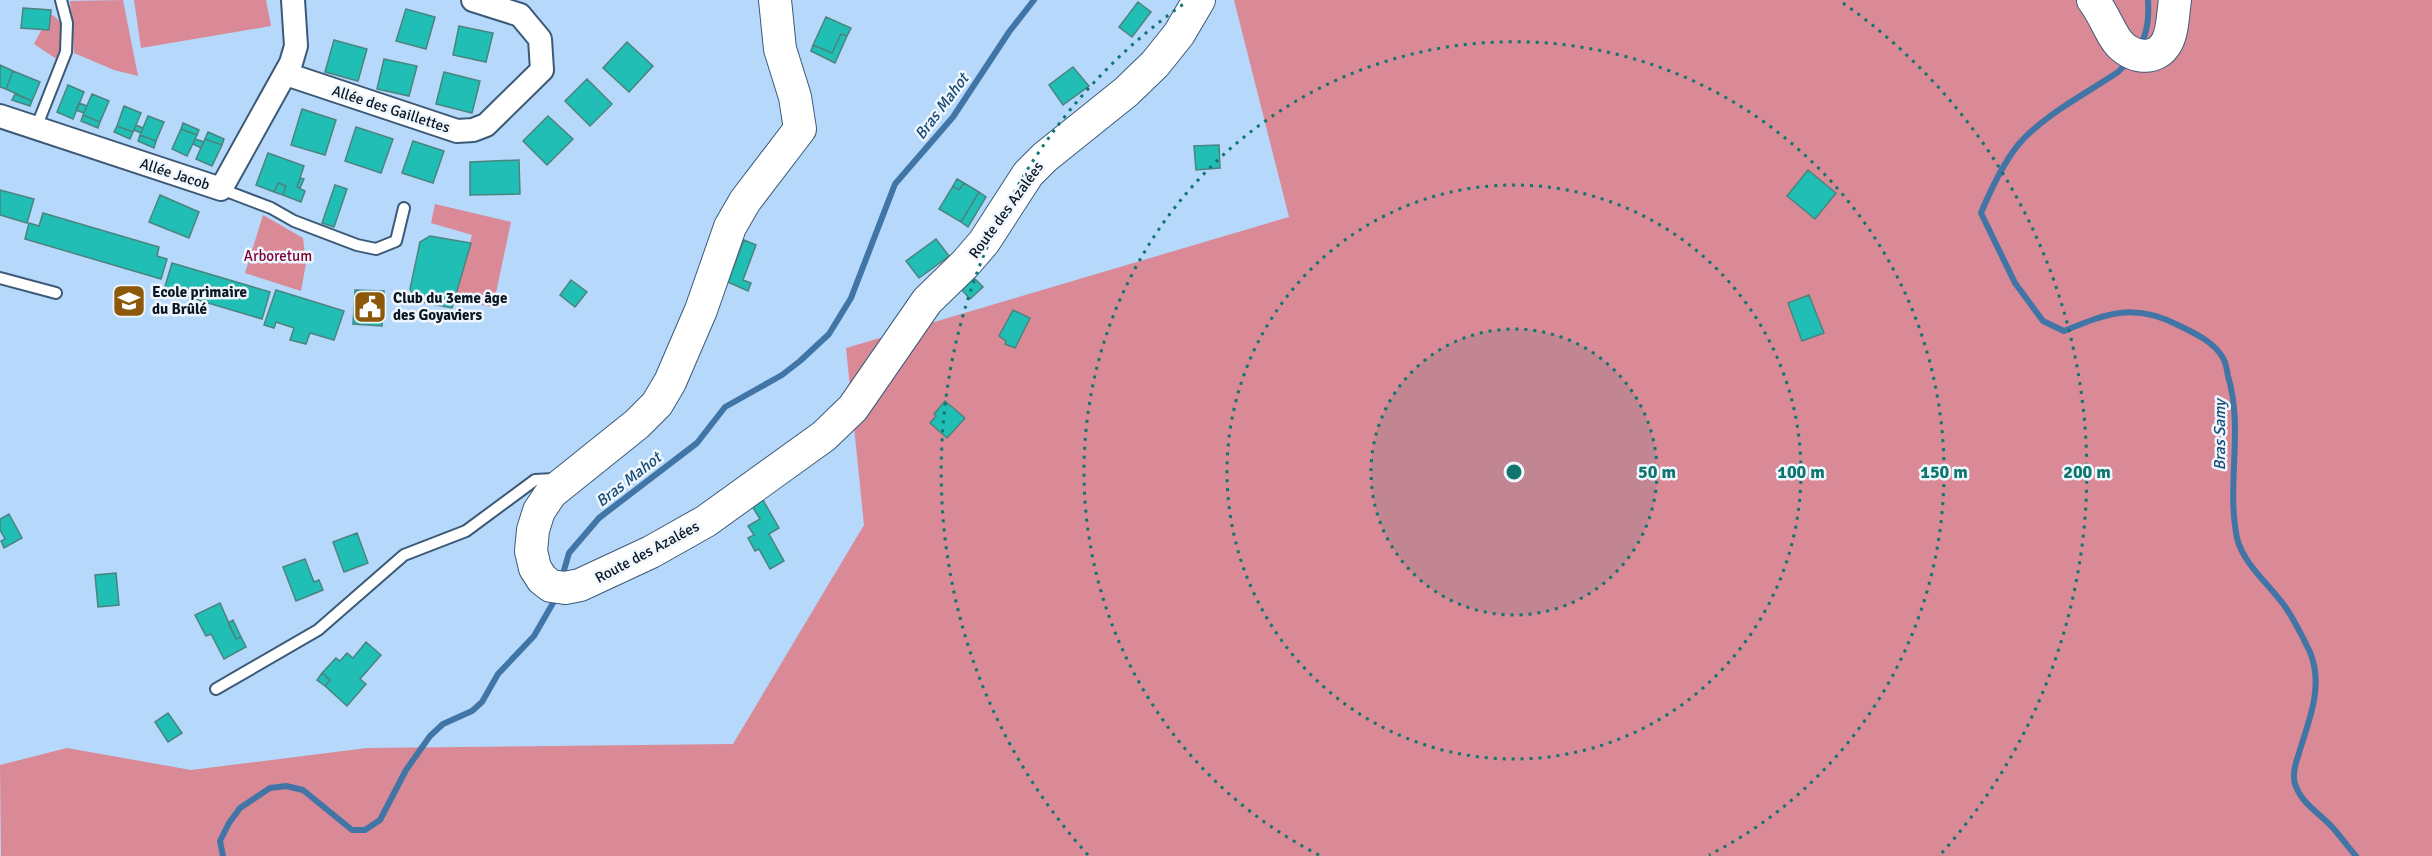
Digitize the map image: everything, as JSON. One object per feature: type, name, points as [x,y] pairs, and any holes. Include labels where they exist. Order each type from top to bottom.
[{"type":"main road","name":"Route des Azalées","points":[[775,0],[780,50],[795,97],[800,129],[745,201],[730,227],[701,310],[670,382],[657,404],[551,493],[540,511],[532,530],[531,550],[535,568],[542,579],[551,586],[565,588],[597,579],[706,521],[824,436],[853,408],[927,301],[984,242],[1028,174],[1045,157],[1126,92],[1155,64],[1179,34],[1199,0]]},
{"type":"main road","points":[[2093,0],[2104,14],[2117,41],[2129,52],[2144,58],[2158,53],[2168,41],[2175,0]]},
{"type":"street","name":"Allée Jacob","points":[[0,116],[221,189],[286,74],[297,46],[293,0]]},
{"type":"street","name":"Allée des Gaillettes","points":[[286,74],[457,131],[473,130],[486,125],[542,70],[540,39],[520,15],[473,0]]},
{"type":"lane","points":[[36,128],[66,52],[67,23],[61,0]]},
{"type":"lane","points":[[221,189],[271,208],[294,221],[357,245],[376,249],[396,241],[404,208]]},
{"type":"lane","points":[[0,278],[56,293]]},
{"type":"lane","points":[[216,689],[318,630],[405,555],[466,531],[535,480],[570,478]]},
{"type":"green space","points":[[123,0],[138,76],[114,70],[74,53],[70,1]]},
{"type":"green space","points":[[134,0],[266,0],[271,26],[141,48]]},
{"type":"green space","points":[[1234,0],[2432,0],[2432,856],[1,856],[0,765],[67,748],[191,770],[367,748],[733,744],[864,525],[846,348],[1289,217]]},
{"type":"green space","points":[[50,14],[56,17],[62,28],[63,41],[58,60],[34,44],[42,29],[49,29]]},
{"type":"green space","points":[[435,204],[511,222],[493,307],[455,299],[472,235],[431,223]]},
{"type":"green space","name":"Arboretum","points":[[263,215],[303,238],[306,263],[301,291],[245,273]]},
{"type":"building","points":[[1138,2],[1151,12],[1132,37],[1119,27]]},
{"type":"building","points":[[23,8],[51,10],[49,30],[21,28]]},
{"type":"building","points":[[406,9],[435,17],[426,49],[396,41]]},
{"type":"building","points":[[826,17],[851,28],[847,36],[841,34],[832,53],[813,45]]},
{"type":"building","points":[[459,26],[493,33],[486,62],[453,55]]},
{"type":"building","points":[[841,34],[847,36],[835,63],[811,51],[813,45],[832,53]]},
{"type":"building","points":[[334,40],[367,49],[358,81],[325,72]]},
{"type":"building","points":[[627,42],[653,66],[629,92],[603,68]]},
{"type":"building","points":[[384,59],[417,66],[409,96],[377,89]]},
{"type":"building","points":[[0,65],[13,71],[6,89],[0,87]]},
{"type":"building","points":[[1073,67],[1089,86],[1063,105],[1049,85]]},
{"type":"building","points":[[13,71],[40,82],[32,101],[6,89]]},
{"type":"building","points":[[444,72],[480,81],[472,113],[436,104]]},
{"type":"building","points":[[587,79],[612,104],[590,126],[565,101]]},
{"type":"building","points":[[68,85],[84,92],[73,119],[57,112]]},
{"type":"building","points":[[15,94],[32,101],[30,106],[12,100]]},
{"type":"building","points":[[92,94],[109,101],[100,122],[83,115]]},
{"type":"building","points":[[79,103],[87,106],[84,113],[76,110]]},
{"type":"building","points":[[124,106],[141,113],[133,132],[117,126]]},
{"type":"building","points":[[302,109],[336,120],[325,155],[291,145]]},
{"type":"building","points":[[83,115],[100,122],[98,128],[81,121]]},
{"type":"building","points":[[148,116],[164,122],[156,141],[140,135]]},
{"type":"building","points":[[548,116],[573,139],[547,165],[523,141]]},
{"type":"building","points":[[183,123],[199,130],[197,135],[181,129]]},
{"type":"building","points":[[136,125],[143,128],[141,133],[134,130]]},
{"type":"building","points":[[117,126],[133,132],[130,139],[114,132]]},
{"type":"building","points":[[356,127],[393,139],[381,173],[345,161]]},
{"type":"building","points":[[181,129],[197,135],[187,156],[172,149]]},
{"type":"building","points":[[208,132],[224,139],[222,145],[205,139]]},
{"type":"building","points":[[140,135],[156,141],[154,148],[138,141]]},
{"type":"building","points":[[195,139],[204,142],[201,148],[193,144]]},
{"type":"building","points":[[205,139],[222,145],[212,166],[196,159]]},
{"type":"building","points":[[413,141],[444,151],[433,183],[402,173]]},
{"type":"building","points":[[1219,145],[1220,168],[1196,170],[1194,146]]},
{"type":"building","points":[[268,153],[304,166],[297,187],[305,191],[301,202],[283,195],[286,186],[278,183],[274,192],[256,185]]},
{"type":"building","points":[[519,160],[520,194],[470,195],[470,162]]},
{"type":"building","points":[[1808,170],[1836,193],[1815,219],[1787,196]]},
{"type":"building","points":[[300,178],[304,179],[300,188],[297,187]]},
{"type":"building","points":[[957,179],[964,183],[959,190],[953,186]]},
{"type":"building","points":[[278,183],[286,186],[283,195],[274,192]]},
{"type":"building","points":[[964,183],[979,192],[961,222],[939,209],[953,186],[959,190]]},
{"type":"building","points":[[335,185],[347,189],[334,227],[322,223]]},
{"type":"building","points":[[0,190],[34,199],[27,223],[0,215]]},
{"type":"building","points":[[979,192],[986,197],[968,227],[961,222]]},
{"type":"building","points":[[160,195],[199,212],[189,238],[149,222]]},
{"type":"building","points":[[43,213],[159,247],[157,256],[167,259],[161,279],[25,239],[29,223],[39,226]]},
{"type":"building","points":[[430,236],[471,243],[452,308],[416,301],[410,289],[420,242]]},
{"type":"building","points":[[936,239],[949,256],[919,278],[906,261]]},
{"type":"building","points":[[744,240],[756,245],[743,280],[751,283],[748,291],[728,282]]},
{"type":"building","points":[[172,263],[270,292],[262,319],[164,290]]},
{"type":"building","points":[[974,278],[983,287],[970,299],[962,290]]},
{"type":"building","points":[[571,280],[587,292],[575,307],[560,295]]},
{"type":"building","points":[[276,290],[344,311],[334,340],[310,333],[306,344],[290,340],[294,328],[276,322],[274,328],[264,325]]},
{"type":"building","points":[[355,290],[384,291],[382,326],[353,324]]},
{"type":"building","points":[[1809,295],[1824,333],[1802,341],[1788,303]]},
{"type":"building","points":[[1013,310],[1030,318],[1015,348],[1005,344],[1006,341],[999,336]]},
{"type":"building","points":[[945,401],[965,418],[947,438],[930,423]]},
{"type":"building","points":[[763,500],[779,528],[769,534],[784,561],[770,569],[759,549],[755,551],[748,538],[754,535],[748,526],[760,519],[752,506]]},
{"type":"building","points":[[9,514],[22,538],[4,548],[1,541],[5,539],[0,530],[0,519]]},
{"type":"building","points":[[357,533],[368,563],[344,572],[333,542]]},
{"type":"building","points":[[305,559],[314,582],[319,580],[323,590],[296,601],[283,567]]},
{"type":"building","points":[[116,573],[119,605],[98,607],[95,575]]},
{"type":"building","points":[[220,603],[236,639],[241,637],[246,647],[224,659],[211,634],[206,636],[195,615]]},
{"type":"building","points":[[233,620],[241,637],[236,639],[228,623]]},
{"type":"building","points":[[366,642],[381,655],[360,679],[366,684],[347,706],[325,686],[330,680],[322,673],[336,658],[340,661],[347,653],[353,658]]},
{"type":"building","points":[[322,673],[330,680],[325,686],[317,680]]},
{"type":"building","points":[[168,713],[182,733],[168,742],[155,722]]},
{"type":"waterway","name":"Bras Mahot","points":[[562,577],[569,553],[599,518],[697,443],[725,407],[782,375],[829,334],[851,298],[895,184],[953,117],[1009,32],[1034,0]]},
{"type":"waterway","name":"Bras Samy","points":[[2140,46],[2147,24],[2148,0]]},
{"type":"waterway","name":"Bras Samy","points":[[2129,61],[2118,72],[2065,106],[2028,134],[2002,169],[1981,213],[2015,283],[2043,321],[2064,331],[2108,315],[2135,312],[2149,314],[2198,335],[2215,347],[2223,358],[2233,396],[2235,416],[2233,497],[2237,538],[2251,566],[2289,613],[2310,652],[2314,665],[2316,677],[2314,703],[2296,764],[2295,784],[2306,803],[2333,828],[2356,856]]},
{"type":"waterway","name":"Bras Mahot","points":[[223,856],[220,841],[229,823],[240,808],[270,788],[286,786],[303,790],[352,830],[365,830],[380,820],[406,770],[430,736],[443,724],[472,711],[482,702],[498,674],[534,636],[557,596]]},
{"type":"place","name":"Ecole primaire du Brûlé","points":[[129,301]]},
{"type":"place","name":"Club du 3eme âge des Goyaviers","points":[[370,307]]}]
